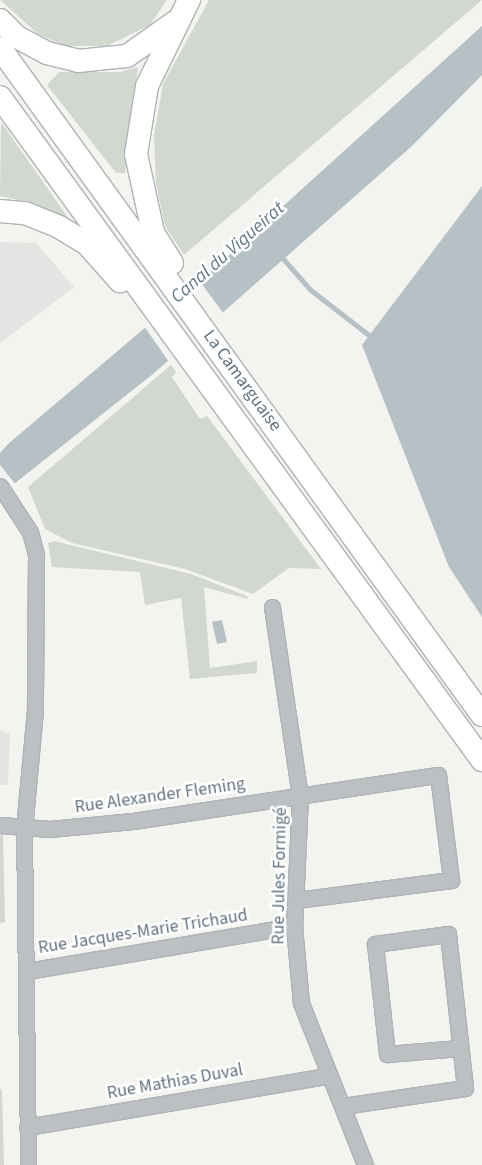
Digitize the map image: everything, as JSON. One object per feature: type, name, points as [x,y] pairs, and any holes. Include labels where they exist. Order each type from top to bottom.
[{"type":"highway","points":[[174,279],[153,232],[136,154],[148,86],[178,19],[189,0]]},
{"type":"highway","points":[[0,20],[17,37],[47,53],[78,61],[127,56],[178,19]]},
{"type":"highway","points":[[0,48],[174,279]]},
{"type":"highway","name":"La Camarguaise","points":[[0,97],[145,302],[286,485],[482,760]]},
{"type":"highway","points":[[0,211],[25,213],[87,244],[145,302]]},
{"type":"highway","name":"La Camarguaise","points":[[174,279],[301,463],[482,715]]},
{"type":"street","points":[[0,486],[11,500],[30,532],[36,555],[35,710],[24,828],[28,1165]]},
{"type":"street","name":"Rue Jules Formigé","points":[[272,607],[300,796],[298,900],[294,926],[301,1003],[365,1165]]},
{"type":"street","name":"Rue Alexander Fleming","points":[[0,825],[24,828],[133,821],[438,775],[452,880],[298,900]]},
{"type":"street","name":"Rue Jacques-Marie Trichaud","points":[[27,971],[294,926]]},
{"type":"street","points":[[343,1106],[465,1088],[448,934],[374,944],[387,1054],[460,1048]]},
{"type":"street","name":"Rue Mathias Duval","points":[[27,1127],[330,1074]]},
{"type":"shaded area","points":[[0,0],[167,0],[150,25],[107,46],[65,46],[38,34]]},
{"type":"shaded area","points":[[209,0],[482,0],[184,255],[165,226],[156,184],[154,135],[163,84]]},
{"type":"shaded area","points":[[482,26],[482,75],[412,146],[153,374],[0,495],[0,453],[8,444],[206,276]]},
{"type":"shaded area","points":[[138,67],[125,173],[116,173],[47,85],[59,72],[120,72]]},
{"type":"shaded area","points":[[1,122],[69,219],[33,203],[0,196]]},
{"type":"shaded area","points":[[482,186],[482,617],[449,567],[362,345]]},
{"type":"shaded area","points":[[0,242],[36,243],[74,287],[0,343]]},
{"type":"shaded area","points":[[171,365],[176,372],[172,377],[200,419],[207,416],[321,569],[289,568],[253,594],[185,569],[72,543],[45,529],[28,487]]},
{"type":"shaded area","points":[[54,541],[191,574],[247,596],[248,599],[204,587],[210,668],[257,661],[257,673],[190,679],[181,598],[145,605],[140,572],[52,567],[48,543]]},
{"type":"shaded area","points":[[222,620],[227,642],[217,644],[212,622]]},
{"type":"shaded area","points":[[0,730],[10,734],[8,785],[0,785]]},
{"type":"shaded area","points":[[0,835],[3,835],[5,922],[0,923]]},
{"type":"shaded area","points":[[0,1088],[2,1092],[4,1165],[0,1165]]},
{"type":"pier","points":[[198,279],[224,314],[169,362],[144,326]]},
{"type":"pier","points":[[0,465],[16,485],[0,498]]},
{"type":"waterway","points":[[281,256],[311,290],[373,338]]},
{"type":"water label","name":"Canal du Vigueirat","points":[[228,253]]}]
